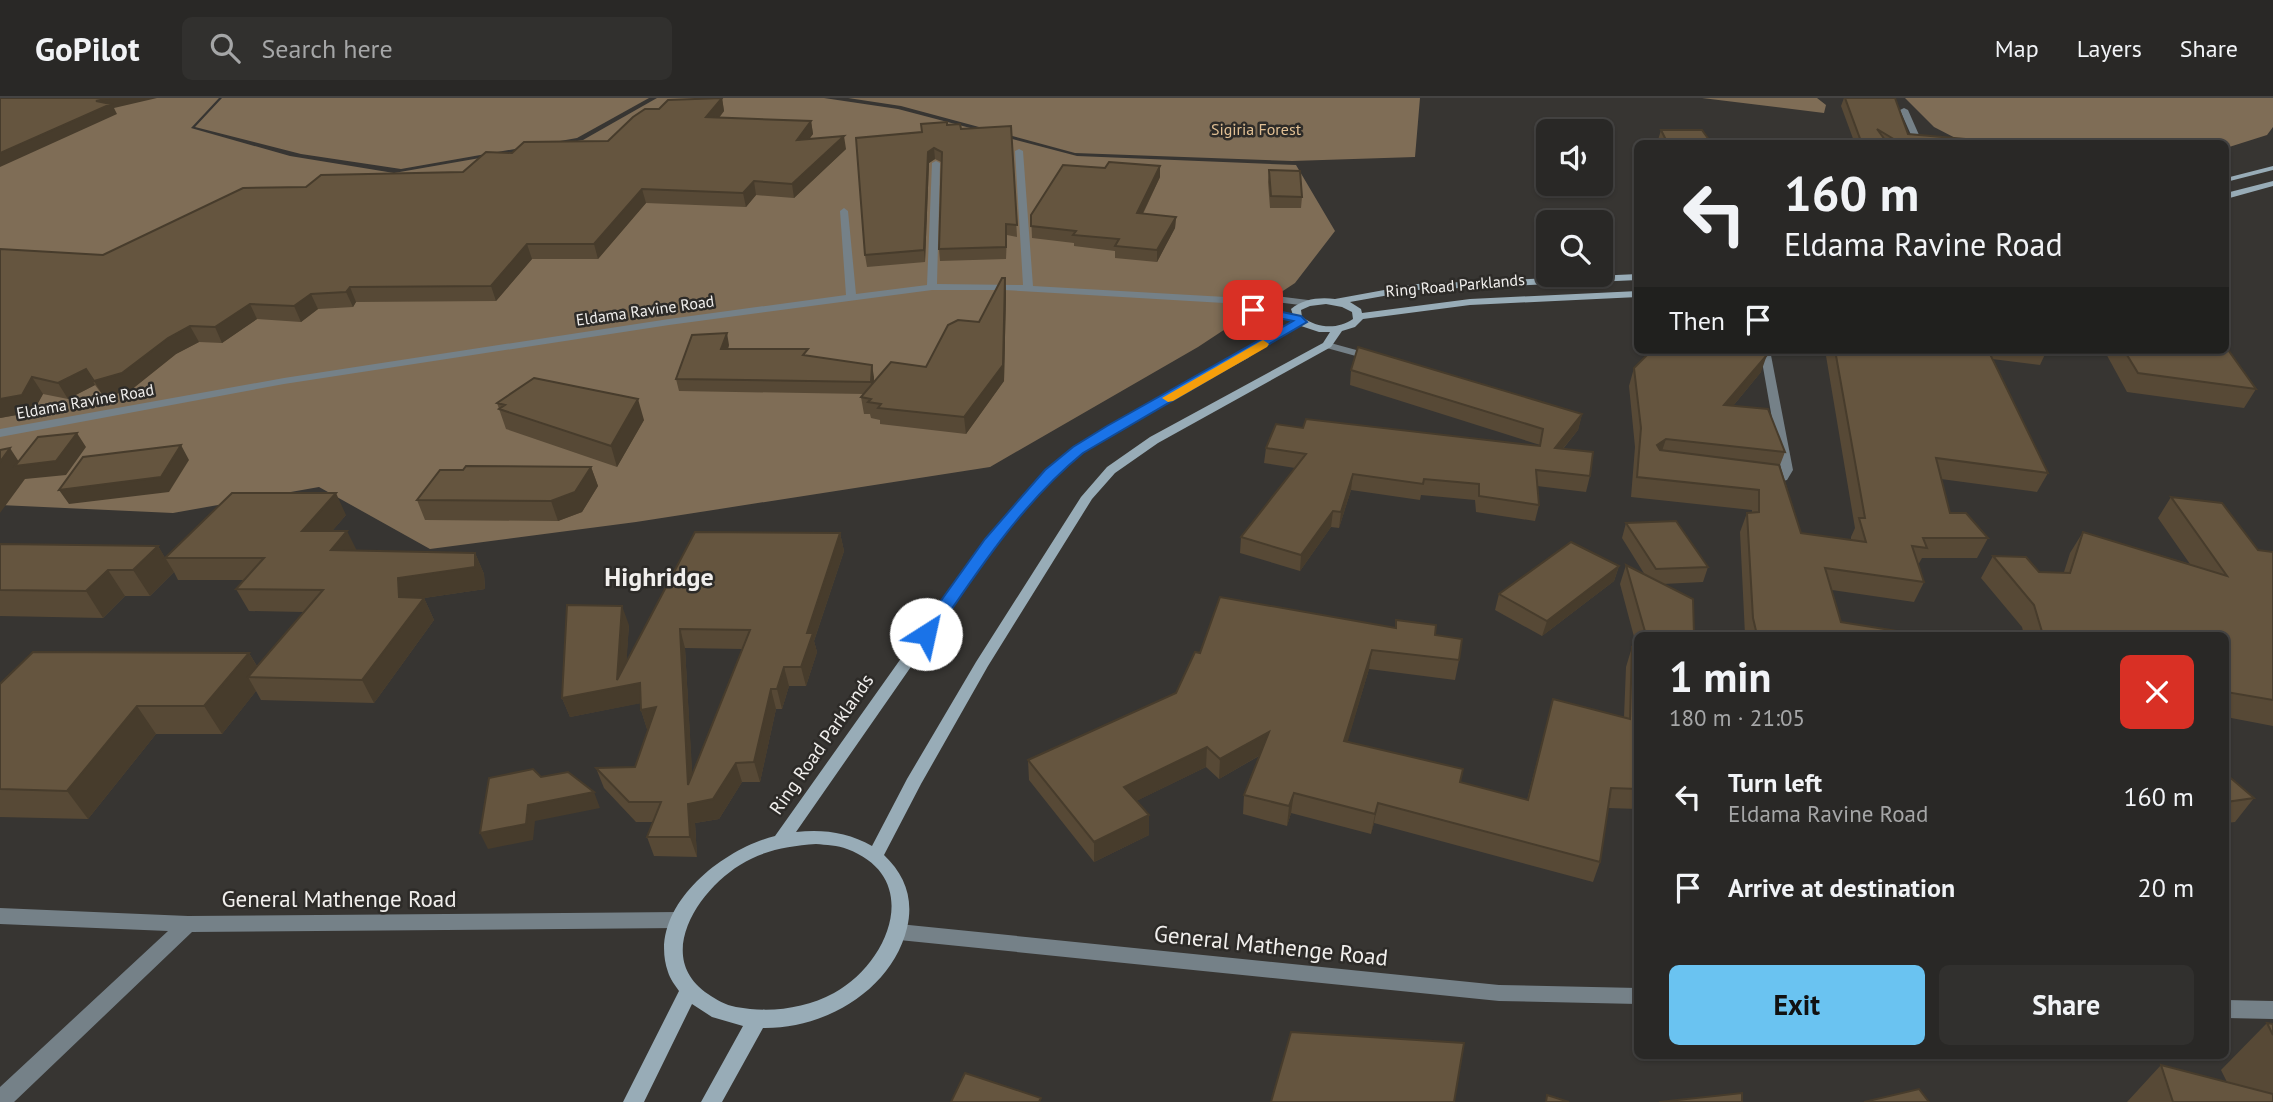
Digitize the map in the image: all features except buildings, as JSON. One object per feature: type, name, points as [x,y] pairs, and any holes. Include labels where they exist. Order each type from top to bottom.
[{"type":"street","points":[[1904,110],[1917,140]]},
{"type":"street","points":[[1019,152],[1028,288]]},
{"type":"street","points":[[932,287],[936,163]]},
{"type":"street","points":[[2229,179],[2273,168]]},
{"type":"street","points":[[2229,195],[2273,183]]},
{"type":"street","points":[[845,211],[851,298]]},
{"type":"street","name":"Ring Road Parklands","points":[[1308,303],[1336,302],[1417,287],[1634,277]]},
{"type":"street","name":"Eldama Ravine Road","points":[[0,433],[284,381],[669,322],[932,287],[1028,288],[1243,301],[1260,312],[1299,320]]},
{"type":"street","name":"Ring Road Parklands","points":[[1359,316],[1470,302],[1634,294]]},
{"type":"street","points":[[1243,301],[1268,298],[1308,303]]},
{"type":"street","points":[[1308,303],[1296,309],[1299,320],[1318,328],[1338,329],[1354,324],[1359,316],[1352,307],[1336,302]]},
{"type":"street","name":"Ring Road Parklands","points":[[781,840],[990,542],[1050,473],[1078,450],[1111,429],[1244,356],[1299,320]]},
{"type":"street","points":[[875,856],[913,783],[981,666],[1061,536],[1095,488],[1111,470],[1154,440],[1327,345],[1338,329]]},
{"type":"street","points":[[1327,345],[1380,360]]},
{"type":"street","points":[[1755,476],[1783,477],[1787,470],[1766,354]]},
{"type":"street","name":"Ring Road Parklands","points":[[816,837],[849,842],[875,856],[894,876],[902,903],[899,932],[885,960],[862,985],[830,1005],[794,1017],[757,1020],[718,1012],[689,991],[677,969],[674,945],[679,920],[695,892],[719,869],[749,851],[781,840],[816,837]]},
{"type":"street","name":"General Mathenge Road","points":[[0,916],[188,924],[679,920]]},
{"type":"street","points":[[0,1101],[188,924]]},
{"type":"street","name":"General Mathenge Road","points":[[899,932],[1499,993],[1634,996]]},
{"type":"street","points":[[633,1102],[689,991]]},
{"type":"street","points":[[2229,1009],[2273,1010]]},
{"type":"street","points":[[711,1102],[757,1020]]},
{"type":"green space","points":[[0,98],[219,98],[191,128],[290,156],[394,173],[583,140],[657,98],[824,98],[898,109],[1077,156],[1296,165],[1335,231],[1295,283],[1198,347],[990,467],[636,522],[430,549],[319,487],[173,513],[0,505]]},
{"type":"green space","points":[[222,98],[649,98],[577,138],[401,169],[301,154],[195,127]]},
{"type":"green space","name":"Sigiria Forest","points":[[848,98],[1420,98],[1415,157],[1292,161],[1075,153],[901,106]]},
{"type":"green space","points":[[1702,98],[1817,98],[1826,105],[1824,113]]},
{"type":"green space","points":[[1905,98],[2273,98],[2273,127],[2267,135],[2229,147],[2229,140],[1959,140],[1934,127]]},
{"type":"slow traffic","points":[[1168,398],[1263,344]]},
{"type":"district","name":"Highridge","points":[[659,576]]},
{"type":"route","points":[[926,634],[990,542],[1050,473],[1078,450],[1111,429],[1244,356],[1275,334],[1301,322],[1297,318],[1253,310]]}]
